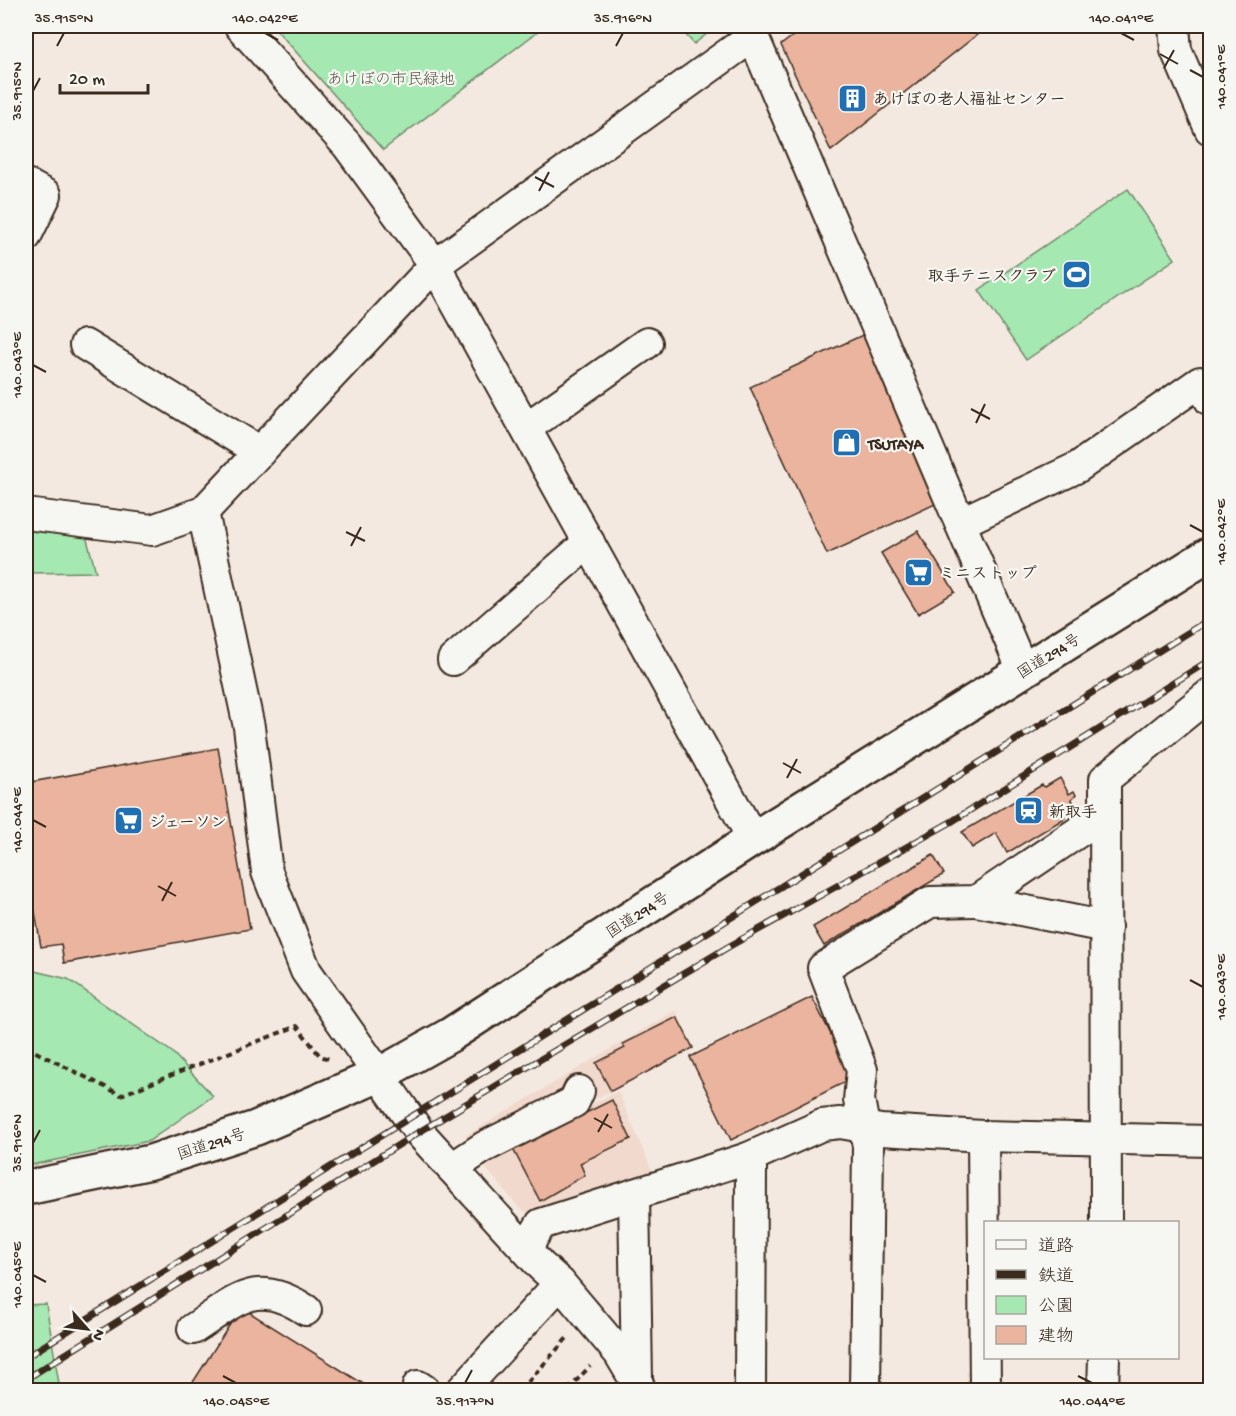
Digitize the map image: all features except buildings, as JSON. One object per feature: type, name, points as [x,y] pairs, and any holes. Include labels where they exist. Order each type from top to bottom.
[{"type":"highway","name":"国道294号","points":[[26,1188],[151,1162],[256,1128],[379,1075],[450,1035],[753,839],[1210,554]]},
{"type":"street","points":[[240,26],[347,145],[435,265],[753,839]]},
{"type":"street","points":[[1174,26],[1176,50],[1210,129]]},
{"type":"street","points":[[26,514],[152,530],[203,512],[435,265],[759,31],[960,523],[1023,670]]},
{"type":"street","points":[[26,184],[46,195],[26,236]]},
{"type":"street","points":[[526,428],[647,343]]},
{"type":"street","points":[[85,345],[260,452]]},
{"type":"street","points":[[960,523],[1078,467],[1200,382],[1210,400]]},
{"type":"street","points":[[203,512],[249,727],[267,872],[306,971],[419,1132],[560,1283],[619,1353],[637,1388]]},
{"type":"street","points":[[453,660],[589,542]]},
{"type":"street","points":[[1106,1221],[1105,780],[1210,694]]},
{"type":"street","points":[[976,901],[1105,813]]},
{"type":"street","points":[[865,1390],[868,1146],[859,1100],[862,1070],[823,968],[930,902],[976,901],[1106,927]]},
{"type":"street","points":[[452,1168],[484,1147],[574,1102],[579,1092]]},
{"type":"street","points":[[526,1249],[541,1224],[748,1158],[822,1125],[840,1123],[983,1136],[1210,1141]]},
{"type":"street","points":[[983,1136],[984,1263]]},
{"type":"street","points":[[748,1158],[751,1168],[750,1390]]},
{"type":"street","points":[[634,1194],[637,1388]]},
{"type":"street","points":[[462,1390],[560,1283]]},
{"type":"street","points":[[193,1329],[251,1293],[284,1295],[306,1310]]},
{"type":"street","points":[[985,1359],[985,1390]]},
{"type":"street","points":[[1104,1359],[1104,1390]]},
{"type":"path","points":[[26,1047],[122,1095],[297,1026],[320,1056],[379,1075]]},
{"type":"path","points":[[521,1390],[570,1334]]},
{"type":"path","points":[[568,1390],[595,1360]]},
{"type":"shaded area","points":[[676,1010],[694,1049],[482,1156],[465,1136]]},
{"type":"shaded area","points":[[618,1091],[654,1175],[532,1215],[519,1208],[479,1160]]},
{"type":"green space","name":"あけぼの市民緑地","points":[[273,26],[545,26],[383,150]]},
{"type":"green space","points":[[678,26],[717,26],[694,44]]},
{"type":"green space","name":"取手テニスクラブ","points":[[1128,189],[1175,259],[1026,360],[979,290]]},
{"type":"green space","points":[[26,529],[86,536],[96,572],[26,573]]},
{"type":"green space","points":[[26,969],[68,979],[172,1052],[213,1096],[149,1141],[26,1166]]},
{"type":"green space","points":[[46,1304],[60,1390],[26,1390],[26,1305]]},
{"type":"railway","points":[[26,1357],[1210,619]]},
{"type":"railway","points":[[26,1379],[419,1132],[728,947],[951,822],[1210,660]]},
{"type":"place","name":"あけぼの老人福祉センター","points":[[852,98]]},
{"type":"place","name":"取手テニスクラブ","points":[[1077,275]]},
{"type":"place","name":"TSUTAYA","points":[[847,443]]},
{"type":"place","name":"ミニストップ","points":[[918,572]]},
{"type":"place","name":"新取手","points":[[1028,811]]},
{"type":"place","name":"ジェーソン","points":[[128,821]]}]
